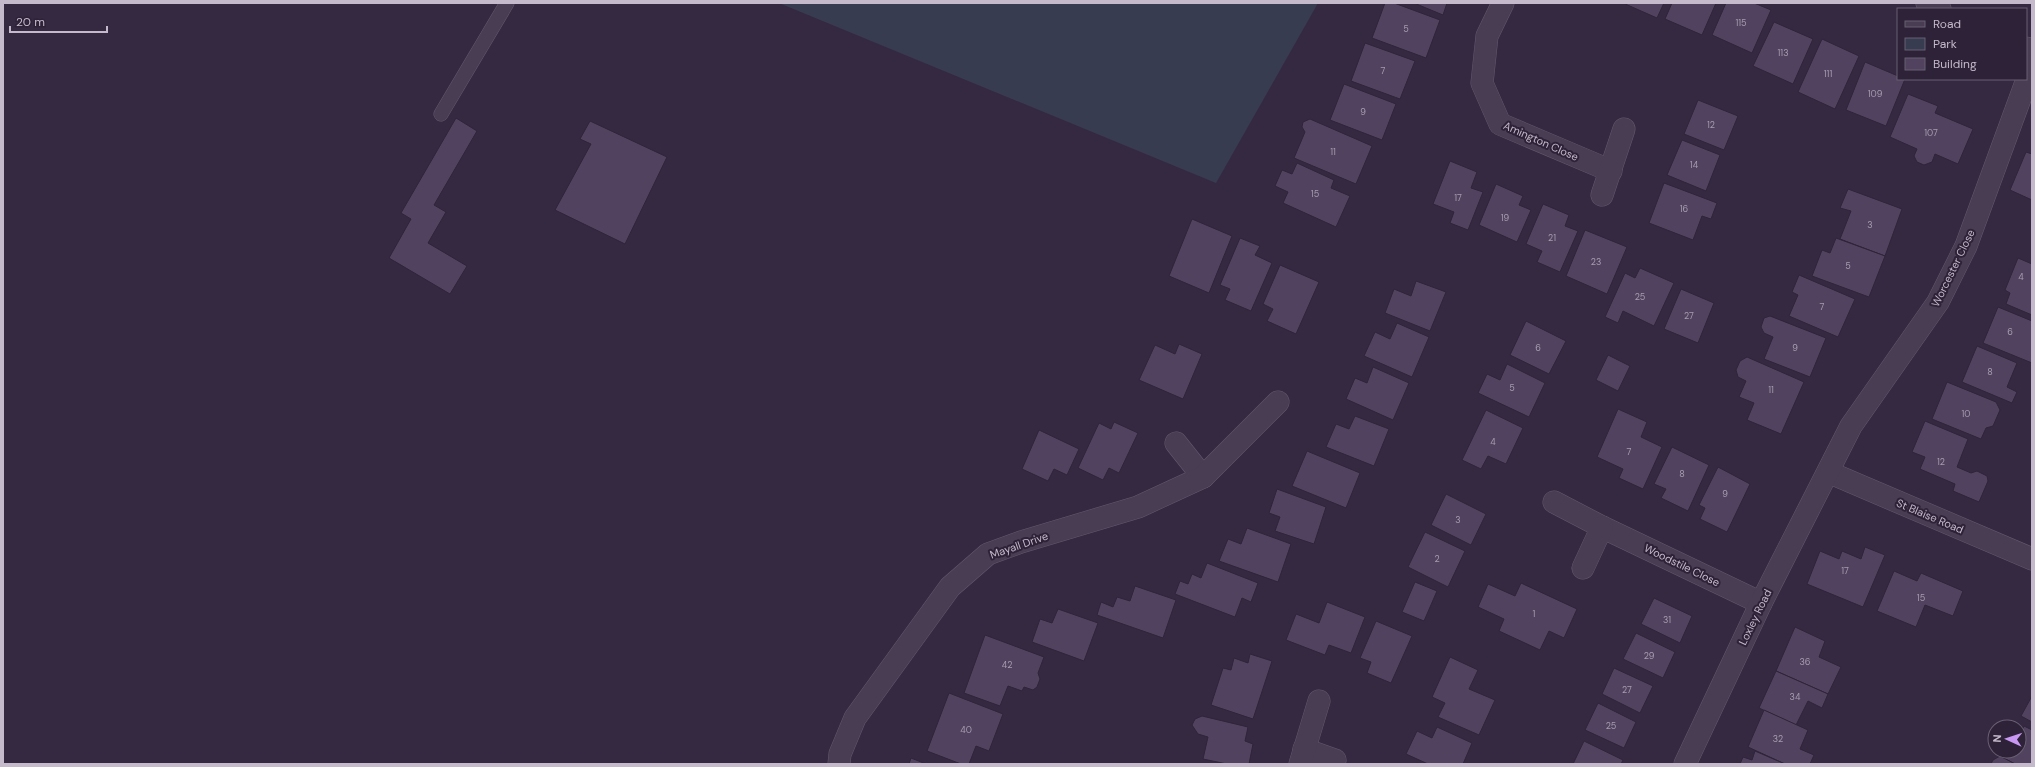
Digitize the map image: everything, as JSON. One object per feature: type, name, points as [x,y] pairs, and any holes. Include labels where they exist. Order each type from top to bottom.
[{"type":"street","name":"Amington Close","points":[[1503,3],[1487,36],[1482,83],[1500,124],[1610,171]]},
{"type":"street","points":[[1927,3],[1938,8]]},
{"type":"street","name":"Worcester Close","points":[[2027,80],[2032,66]]},
{"type":"street","name":"Worcester Close","points":[[1828,472],[1851,426],[1938,302],[1966,246],[2027,80]]},
{"type":"street","points":[[1602,196],[1624,129]]},
{"type":"street","name":"Mayall Drive","points":[[840,764],[840,754],[855,718],[950,587],[988,554],[1021,542],[1138,507],[1203,477],[1278,402]]},
{"type":"street","points":[[1176,443],[1203,477]]},
{"type":"street","name":"St Blaise Road","points":[[1828,472],[2032,559]]},
{"type":"street","name":"Loxley Road","points":[[1685,764],[1761,603],[1828,472]]},
{"type":"street","name":"Woodstile Close","points":[[1554,502],[1602,527],[1761,603]]},
{"type":"street","points":[[1583,568],[1602,527]]},
{"type":"street","points":[[1319,701],[1302,757],[1335,760]]},
{"type":"lane","points":[[441,114],[507,3]]},
{"type":"green space","points":[[779,3],[1318,3],[1216,183]]},
{"type":"building","points":[[1385,3],[1394,3],[1440,20],[1426,58],[1372,38]]},
{"type":"building","points":[[1414,3],[1447,3],[1443,15]]},
{"type":"building","points":[[1623,3],[1664,3],[1657,18]]},
{"type":"building","points":[[1672,3],[1716,3],[1702,35],[1665,19]]},
{"type":"building","points":[[1726,3],[1754,3],[1771,10],[1752,53],[1712,35]]},
{"type":"building","points":[[1774,22],[1813,39],[1793,84],[1753,66]]},
{"type":"building","points":[[1822,39],[1859,56],[1835,109],[1798,92]]},
{"type":"building","points":[[1365,43],[1415,61],[1400,99],[1351,81]]},
{"type":"building","points":[[1865,62],[1897,76],[1897,80],[1905,80],[1886,126],[1846,110]]},
{"type":"building","points":[[1344,84],[1396,104],[1382,140],[1330,120]]},
{"type":"building","points":[[1908,94],[1938,106],[1935,113],[1973,129],[1958,164],[1935,154],[1932,162],[1924,165],[1917,162],[1914,156],[1917,149],[1890,137]]},
{"type":"building","points":[[1698,100],[1738,116],[1724,150],[1684,134]]},
{"type":"building","points":[[456,118],[477,131],[434,205],[446,212],[428,243],[467,266],[450,294],[389,258],[411,219],[401,213]]},
{"type":"building","points":[[1310,119],[1372,146],[1356,184],[1294,158],[1305,132],[1302,127],[1303,122]]},
{"type":"building","points":[[590,121],[667,157],[625,244],[555,210],[591,144],[580,139]]},
{"type":"building","points":[[1682,140],[1720,155],[1706,191],[1667,175]]},
{"type":"building","points":[[2026,152],[2032,154],[2032,200],[2010,190]]},
{"type":"building","points":[[1450,161],[1477,172],[1471,188],[1483,192],[1468,230],[1450,223],[1454,212],[1433,204]]},
{"type":"building","points":[[1297,163],[1334,180],[1331,188],[1350,196],[1336,227],[1283,203],[1288,192],[1275,186],[1282,170],[1292,174]]},
{"type":"building","points":[[1664,183],[1717,203],[1711,219],[1702,216],[1693,240],[1649,223]]},
{"type":"building","points":[[1496,184],[1523,196],[1519,205],[1531,210],[1517,242],[1479,225]]},
{"type":"building","points":[[1848,189],[1902,209],[1885,256],[1840,239],[1851,211],[1840,208]]},
{"type":"building","points":[[1543,204],[1569,215],[1565,226],[1578,231],[1560,272],[1537,262],[1542,251],[1526,244]]},
{"type":"building","points":[[1192,219],[1232,236],[1209,293],[1169,276]]},
{"type":"building","points":[[1585,230],[1627,247],[1607,294],[1566,276]]},
{"type":"building","points":[[1240,238],[1260,246],[1255,255],[1272,263],[1251,311],[1225,300],[1230,289],[1220,285]]},
{"type":"building","points":[[1836,238],[1885,256],[1869,297],[1812,276],[1822,250],[1830,253]]},
{"type":"building","points":[[2018,258],[2032,264],[2032,315],[2006,304],[2010,293],[2005,290]]},
{"type":"building","points":[[1280,265],[1319,282],[1296,334],[1267,321],[1273,309],[1263,304]]},
{"type":"building","points":[[1640,268],[1674,283],[1654,326],[1623,311],[1618,323],[1605,317],[1625,273],[1635,278]]},
{"type":"building","points":[[1799,275],[1855,299],[1838,337],[1789,316],[1798,295],[1792,292]]},
{"type":"building","points":[[1416,281],[1446,292],[1430,331],[1385,313],[1394,289],[1411,296]]},
{"type":"building","points":[[1681,289],[1714,303],[1698,343],[1664,329]]},
{"type":"building","points":[[1998,307],[2032,321],[2032,363],[1983,343]]},
{"type":"building","points":[[1770,316],[1826,338],[1810,377],[1764,359],[1773,337],[1764,333],[1761,327],[1764,318]]},
{"type":"building","points":[[1526,321],[1566,341],[1549,374],[1510,355]]},
{"type":"building","points":[[1397,323],[1429,337],[1412,377],[1364,356],[1375,332],[1390,339]]},
{"type":"building","points":[[1179,344],[1202,354],[1183,399],[1139,380],[1155,345],[1175,354]]},
{"type":"building","points":[[1977,346],[2017,363],[2007,387],[2017,392],[2012,403],[1962,382]]},
{"type":"building","points":[[1608,355],[1630,366],[1618,391],[1596,380]]},
{"type":"building","points":[[1747,357],[1804,382],[1781,434],[1747,420],[1754,403],[1739,397],[1746,381],[1738,377],[1736,370],[1740,361]]},
{"type":"building","points":[[1507,364],[1545,383],[1529,417],[1478,393],[1487,374],[1500,380]]},
{"type":"building","points":[[1373,367],[1409,383],[1393,420],[1346,399],[1355,378],[1367,383]]},
{"type":"building","points":[[1947,382],[1996,402],[2000,410],[1993,426],[1986,428],[1981,439],[1932,419]]},
{"type":"building","points":[[1618,409],[1647,422],[1641,437],[1662,447],[1643,489],[1619,478],[1623,469],[1597,457]]},
{"type":"building","points":[[1486,410],[1523,428],[1506,464],[1488,456],[1481,469],[1462,460]]},
{"type":"building","points":[[1355,416],[1389,429],[1374,466],[1326,447],[1336,424],[1349,429]]},
{"type":"building","points":[[1925,421],[1968,439],[1957,467],[1971,473],[1977,471],[1987,476],[1988,481],[1979,502],[1953,491],[1955,484],[1920,469],[1925,457],[1912,452]]},
{"type":"building","points":[[1114,422],[1138,433],[1119,473],[1109,468],[1103,480],[1078,468],[1099,423],[1111,429]]},
{"type":"building","points":[[1039,430],[1079,449],[1067,475],[1054,469],[1048,481],[1022,469]]},
{"type":"building","points":[[1672,447],[1709,465],[1688,511],[1661,498],[1666,489],[1654,484]]},
{"type":"building","points":[[1307,451],[1360,473],[1346,508],[1292,486]]},
{"type":"building","points":[[1718,467],[1750,484],[1727,532],[1700,519],[1705,508],[1699,505]]},
{"type":"building","points":[[1277,489],[1326,507],[1314,544],[1275,531],[1280,517],[1269,513]]},
{"type":"building","points":[[1446,494],[1486,514],[1471,545],[1431,525]]},
{"type":"building","points":[[1247,528],[1291,544],[1278,582],[1219,561],[1228,539],[1241,544]]},
{"type":"building","points":[[1425,532],[1465,551],[1448,587],[1408,567]]},
{"type":"building","points":[[1865,547],[1885,555],[1863,607],[1807,584],[1820,551],[1839,559],[1842,551],[1861,559]]},
{"type":"building","points":[[1207,563],[1258,583],[1251,602],[1242,598],[1235,617],[1175,594],[1180,581],[1188,584],[1192,574],[1201,578]]},
{"type":"building","points":[[1894,571],[1917,581],[1921,573],[1963,591],[1953,616],[1925,605],[1916,627],[1877,611]]},
{"type":"building","points":[[1415,582],[1437,591],[1424,621],[1402,612]]},
{"type":"building","points":[[1521,583],[1577,609],[1564,638],[1549,631],[1540,650],[1499,631],[1504,619],[1478,607],[1488,584],[1515,596]]},
{"type":"building","points":[[1135,586],[1176,600],[1163,638],[1097,615],[1101,602],[1113,607],[1117,597],[1130,601]]},
{"type":"building","points":[[1654,598],[1692,616],[1680,643],[1641,624]]},
{"type":"building","points":[[1327,602],[1365,617],[1351,653],[1329,645],[1325,655],[1286,640],[1296,614],[1319,623]]},
{"type":"building","points":[[1058,609],[1098,623],[1084,661],[1032,642],[1040,619],[1052,623]]},
{"type":"building","points":[[1376,621],[1412,636],[1391,683],[1367,673],[1371,662],[1360,658]]},
{"type":"building","points":[[1795,627],[1825,641],[1819,657],[1841,667],[1828,694],[1776,671]]},
{"type":"building","points":[[1636,633],[1675,652],[1663,678],[1623,659]]},
{"type":"building","points":[[985,635],[1044,657],[1038,673],[1040,679],[1037,687],[1033,690],[1024,687],[1022,691],[1008,686],[1000,706],[964,693]]},
{"type":"building","points":[[1250,654],[1272,661],[1253,719],[1211,705],[1223,668],[1231,670],[1234,658],[1248,663]]},
{"type":"building","points":[[1450,657],[1478,670],[1469,689],[1495,700],[1479,735],[1438,717],[1445,703],[1432,697]]},
{"type":"building","points":[[1614,668],[1653,686],[1640,713],[1602,694]]},
{"type":"building","points":[[1776,671],[1828,694],[1822,708],[1808,701],[1796,725],[1759,708]]},
{"type":"building","points":[[949,693],[1003,714],[989,751],[976,746],[969,764],[961,764],[927,751]]},
{"type":"building","points":[[2032,696],[2032,722],[2021,716]]},
{"type":"building","points":[[1598,703],[1636,722],[1624,748],[1585,730]]},
{"type":"building","points":[[1764,710],[1808,730],[1800,749],[1814,755],[1810,764],[1785,764],[1748,747]]},
{"type":"building","points":[[1202,716],[1248,727],[1245,741],[1253,744],[1249,764],[1227,764],[1203,759],[1208,737],[1198,734],[1192,725],[1195,719]]},
{"type":"building","points":[[1437,727],[1472,743],[1463,764],[1428,764],[1406,754],[1417,731],[1432,738]]},
{"type":"building","points":[[2027,728],[2032,730],[2032,764],[2015,764],[2005,759],[2027,759]]},
{"type":"building","points":[[1584,741],[1623,760],[1621,764],[1573,764]]},
{"type":"building","points":[[1755,751],[1785,764],[1740,764],[1743,757],[1752,760]]},
{"type":"building","points":[[911,758],[926,764],[909,764]]},
{"type":"building","points":[[2006,759],[2015,764],[1991,764],[1993,760]]}]
